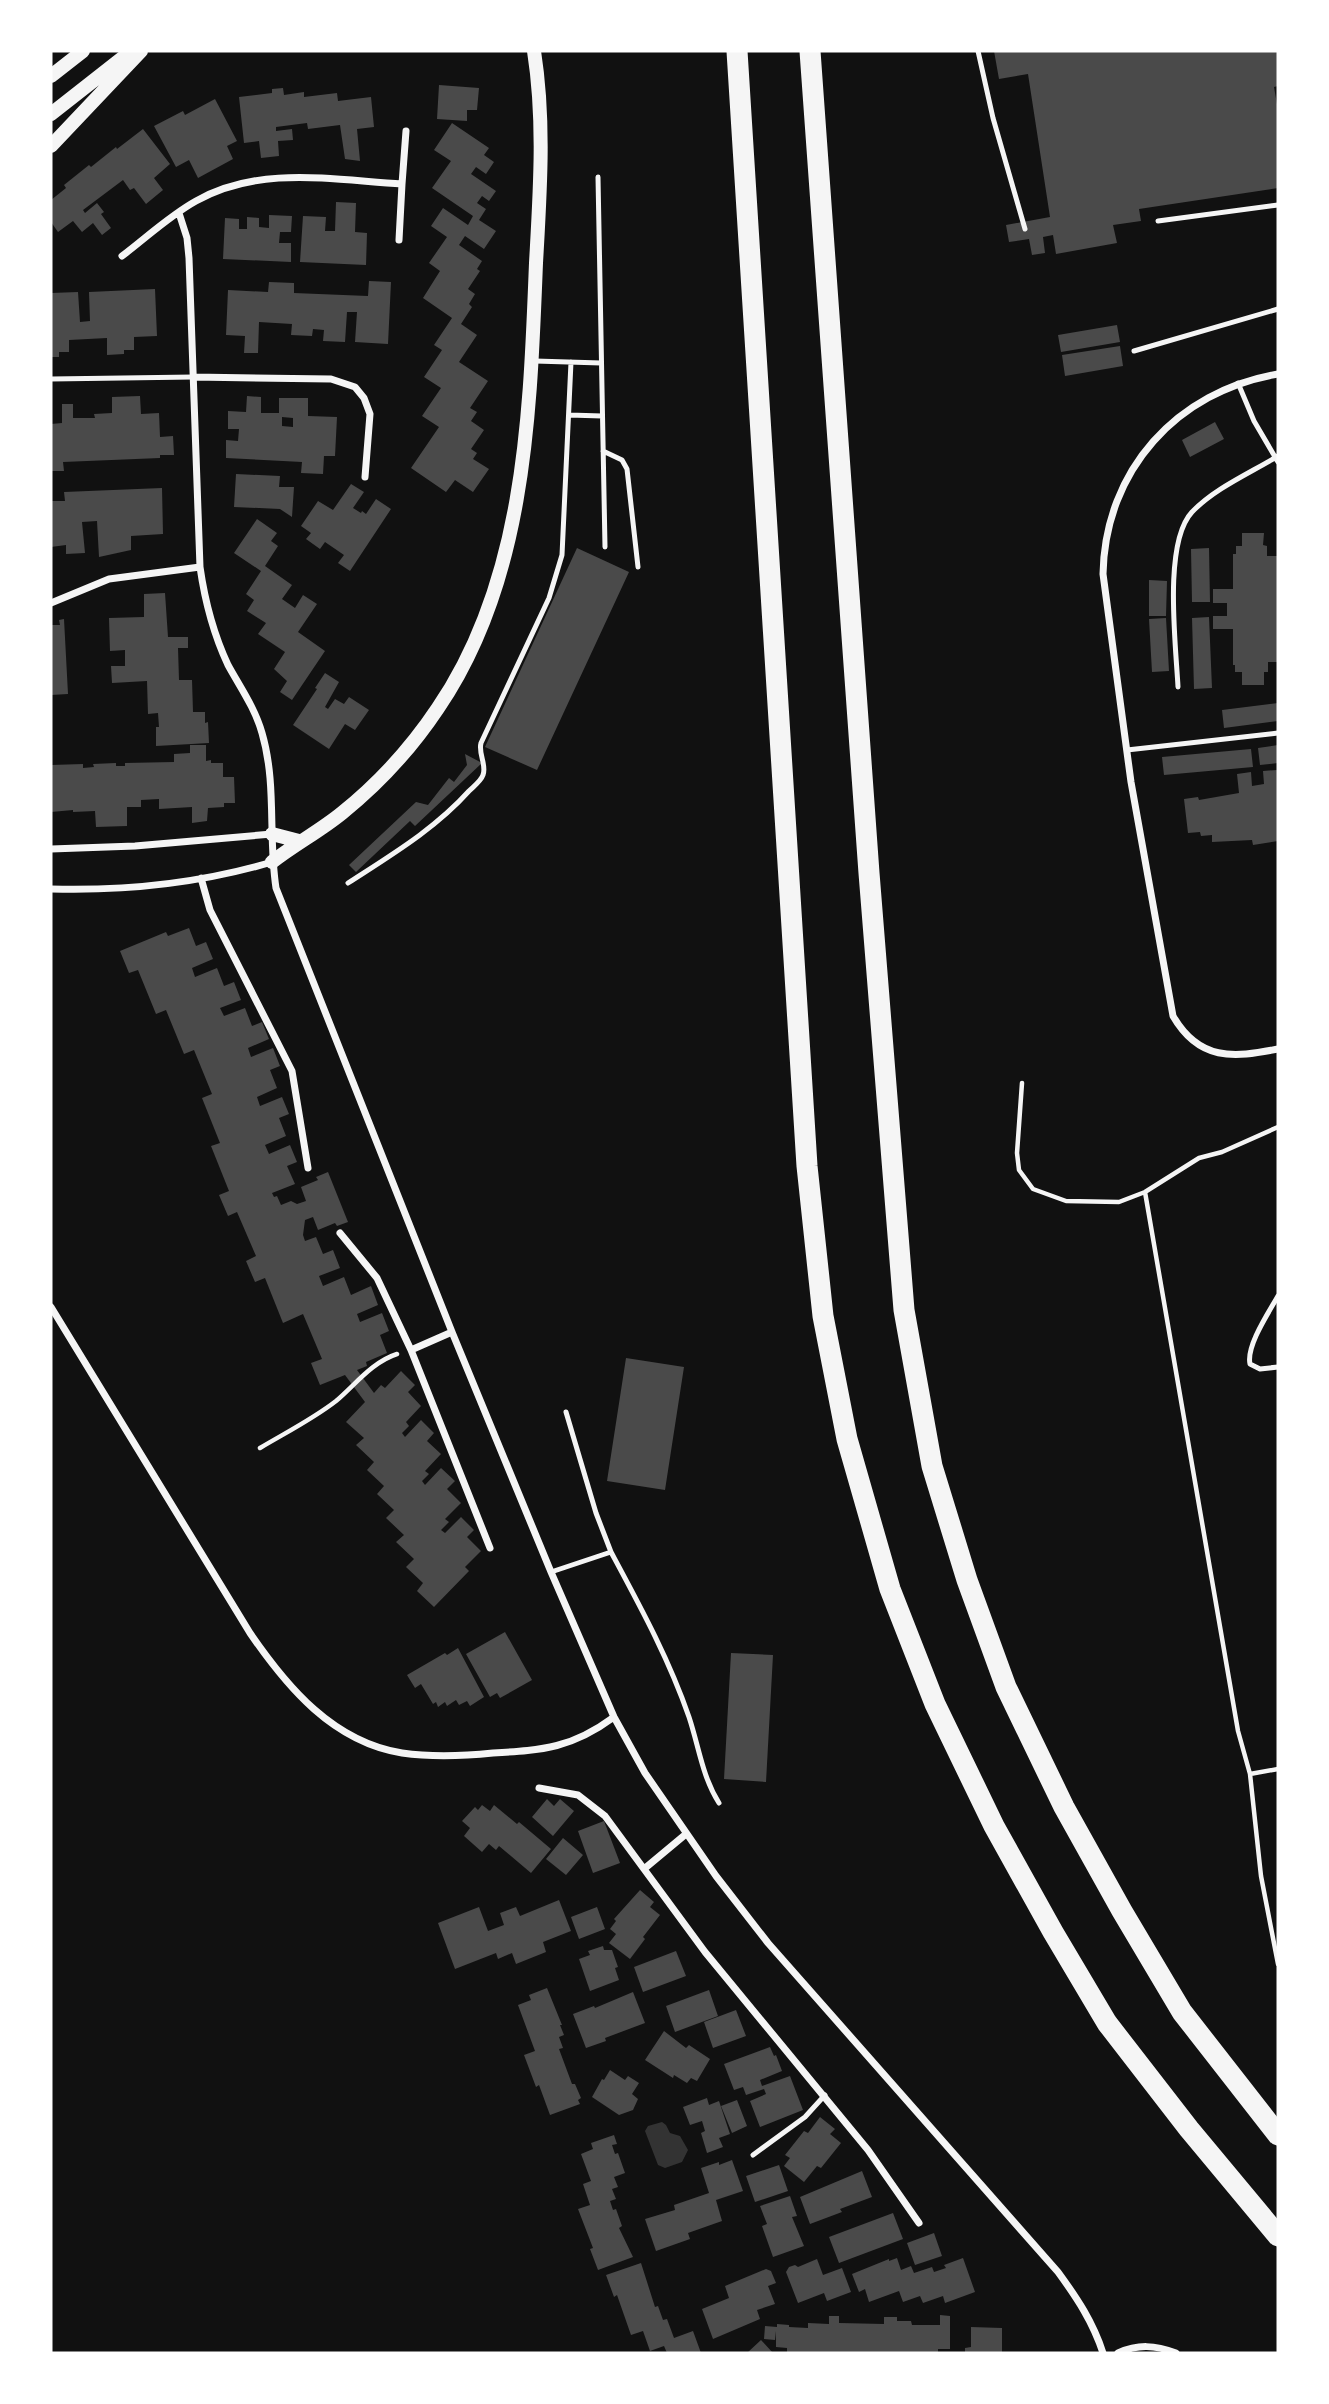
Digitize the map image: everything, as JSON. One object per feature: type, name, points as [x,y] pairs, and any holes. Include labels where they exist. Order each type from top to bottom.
[{"type":"highway","points":[[737,51],[807,1166],[823,1316],[847,1439],[890,1589],[934,1703],[994,1826],[1107,2023],[1189,2129],[1278,2236]]},
{"type":"highway","points":[[810,51],[869,873],[904,1310],[932,1465],[967,1580],[1006,1687],[1064,1807],[1182,2012],[1278,2135]]},
{"type":"main road","points":[[51,76],[83,51]]},
{"type":"main road","points":[[51,114],[131,51]]},
{"type":"main road","points":[[51,146],[141,51]]},
{"type":"main road","points":[[272,862],[342,813],[384,775],[419,735],[439,707],[466,659],[480,629],[502,563],[524,450],[532,361],[541,166],[539,85],[534,51]]},
{"type":"main road","points":[[272,834],[299,841]]},
{"type":"street","points":[[399,240],[406,131]]},
{"type":"street","points":[[121,256],[179,213],[210,194],[247,181],[271,177],[402,184]]},
{"type":"street","points":[[179,213],[187,238],[189,258],[200,567],[205,600],[214,631],[262,731],[268,760],[272,862],[276,888],[452,1332],[551,1572],[614,1717],[645,1773],[686,1834],[768,1943],[1058,2272],[1078,2299],[1096,2331],[1102,2353]]},
{"type":"street","points":[[1278,374],[1238,383],[1198,402],[1164,430],[1128,477],[1117,499],[1105,545],[1103,574],[1127,750],[1173,1016],[1189,1037],[1215,1054],[1248,1055],[1278,1049]]},
{"type":"street","points":[[193,377],[331,379],[355,387],[364,398],[370,414],[365,477]]},
{"type":"street","points":[[51,603],[109,579],[200,567]]},
{"type":"street","points":[[51,849],[135,846],[272,834]]},
{"type":"street","points":[[51,889],[134,886],[201,878],[272,862]]},
{"type":"street","points":[[201,878],[210,910],[292,1071],[308,1168]]},
{"type":"street","points":[[340,1233],[377,1278],[411,1350],[490,1548]]},
{"type":"street","points":[[51,1307],[250,1633],[285,1681],[322,1716],[346,1732],[374,1745],[401,1753],[437,1755],[554,1747],[594,1732],[614,1717]]},
{"type":"street","points":[[411,1350],[452,1332]]},
{"type":"street","points":[[539,1788],[578,1795],[605,1816],[705,1952],[825,2095],[919,2223]]},
{"type":"street","points":[[645,1869],[686,1834]]},
{"type":"street","points":[[1118,2353],[1136,2346],[1156,2346],[1175,2353]]},
{"type":"lane","points":[[978,51],[993,118],[1025,229]]},
{"type":"lane","points":[[598,177],[605,547]]},
{"type":"lane","points":[[1157,220],[1278,205]]},
{"type":"lane","points":[[1134,351],[1278,309]]},
{"type":"lane","points":[[532,361],[601,363]]},
{"type":"lane","points":[[348,883],[434,824],[458,804],[483,777],[484,769],[479,751],[481,743],[549,598],[562,555],[571,362]]},
{"type":"lane","points":[[51,379],[193,377]]},
{"type":"lane","points":[[1178,687],[1174,585],[1176,552],[1181,531],[1190,514],[1209,498],[1278,459],[1254,421],[1238,383]]},
{"type":"lane","points":[[569,415],[603,416]]},
{"type":"lane","points":[[603,451],[621,460],[627,468],[638,567]]},
{"type":"lane","points":[[1127,750],[1278,733]]},
{"type":"lane","points":[[1278,1296],[1253,1345],[1249,1360],[1250,1364],[1260,1368],[1278,1367]]},
{"type":"lane","points":[[566,1412],[596,1513],[611,1552],[667,1663],[689,1717],[705,1777],[719,1803]]},
{"type":"lane","points":[[551,1572],[611,1552]]},
{"type":"lane","points":[[753,2155],[805,2118],[825,2095]]},
{"type":"path","points":[[1022,1083],[1017,1153],[1019,1170],[1033,1189],[1066,1201],[1119,1202],[1145,1192],[1199,1158],[1222,1152],[1278,1127]]},
{"type":"path","points":[[1145,1192],[1238,1731],[1250,1774],[1261,1876],[1278,1964]]},
{"type":"path","points":[[260,1448],[334,1402],[387,1357],[411,1350]]},
{"type":"path","points":[[1250,1774],[1278,1769]]},
{"type":"shaded area","points":[[662,2122],[670,2133],[680,2136],[688,2150],[682,2162],[665,2168],[658,2165],[645,2131],[648,2126]]},
{"type":"building","points":[[994,51],[1278,51],[1278,86],[1274,87],[1278,110],[1278,188],[1139,209],[1141,221],[1113,225],[1117,243],[1056,254],[1053,235],[1043,237],[1045,253],[1032,255],[1029,239],[1009,242],[1006,225],[1050,217],[1028,74],[999,79]]},
{"type":"building","points":[[439,85],[479,88],[477,110],[467,110],[467,121],[437,119]]},
{"type":"building","points":[[283,88],[284,95],[304,92],[304,97],[337,93],[338,101],[371,97],[374,127],[357,129],[360,161],[345,159],[340,125],[308,129],[307,123],[276,127],[276,131],[292,129],[293,140],[278,141],[279,156],[261,158],[259,141],[244,143],[239,97],[272,93],[272,89]]},
{"type":"building","points":[[215,99],[237,141],[227,146],[233,159],[198,178],[189,160],[176,167],[154,126],[183,111],[185,115]]},
{"type":"building","points":[[452,123],[489,148],[484,155],[494,162],[486,174],[476,167],[471,174],[496,191],[489,201],[482,196],[477,203],[486,209],[479,220],[496,231],[484,249],[465,236],[459,245],[482,261],[477,269],[480,271],[468,289],[475,294],[469,304],[472,307],[461,324],[477,335],[459,362],[488,381],[470,408],[477,412],[471,421],[484,430],[471,449],[477,453],[473,459],[489,469],[473,492],[455,480],[446,492],[411,468],[439,427],[422,416],[441,388],[424,377],[442,350],[434,345],[452,318],[423,298],[440,271],[429,263],[447,237],[431,226],[443,208],[468,225],[473,216],[432,188],[451,161],[434,150]]},
{"type":"building","points":[[143,129],[170,164],[154,178],[163,190],[146,204],[134,188],[130,190],[123,180],[83,210],[85,213],[97,203],[111,228],[102,235],[93,223],[82,232],[73,221],[58,232],[51,222],[51,200],[66,188],[64,185],[89,165],[91,167]]},
{"type":"building","points":[[336,202],[356,203],[355,232],[367,233],[366,265],[300,262],[303,216],[326,217],[325,231],[335,231]]},
{"type":"building","points":[[269,215],[292,216],[291,232],[280,232],[279,243],[291,243],[291,262],[223,259],[225,218],[239,219],[239,229],[247,229],[247,217],[259,218],[259,227],[269,228]]},
{"type":"building","points":[[369,281],[391,282],[388,344],[355,342],[357,312],[347,312],[345,342],[323,341],[324,330],[313,329],[312,336],[291,335],[292,324],[259,322],[258,353],[244,353],[245,336],[226,335],[228,290],[268,292],[269,282],[294,283],[294,293],[368,296]]},
{"type":"building","points":[[155,289],[157,336],[134,337],[134,350],[124,350],[124,354],[107,355],[107,338],[69,340],[69,352],[59,352],[59,357],[51,357],[51,293],[78,292],[80,322],[90,321],[89,292]]},
{"type":"building","points":[[1117,325],[1120,342],[1061,352],[1058,335]]},
{"type":"building","points":[[1120,346],[1123,366],[1065,376],[1062,355]]},
{"type":"building","points":[[140,396],[141,414],[159,413],[160,437],[173,436],[174,455],[160,455],[160,458],[63,462],[64,471],[51,471],[51,424],[62,423],[62,404],[73,404],[73,418],[95,418],[94,414],[112,413],[112,397]]},
{"type":"building","points":[[247,396],[261,397],[261,413],[279,413],[279,398],[308,398],[308,416],[337,417],[335,456],[324,456],[323,474],[301,473],[302,462],[226,458],[226,440],[238,441],[239,429],[228,429],[228,411],[246,412]],"holes":[[[282,417],[293,418],[293,427],[282,426]]]},
{"type":"building","points":[[1215,422],[1224,439],[1190,457],[1182,440]]},
{"type":"building","points":[[236,474],[280,476],[279,487],[294,487],[292,517],[280,509],[234,507]]},
{"type":"building","points":[[351,484],[364,492],[353,508],[361,513],[362,511],[366,514],[376,499],[391,509],[350,571],[338,563],[344,555],[325,542],[320,549],[306,539],[311,533],[301,526],[318,501],[333,510]]},
{"type":"building","points":[[162,488],[163,534],[131,536],[131,550],[99,557],[97,521],[82,522],[85,553],[66,554],[66,545],[51,547],[51,501],[65,501],[64,492]]},
{"type":"building","points":[[257,519],[277,533],[271,541],[278,546],[265,566],[292,585],[282,599],[295,608],[303,595],[317,604],[298,632],[325,651],[292,700],[280,692],[287,681],[274,669],[285,652],[258,634],[266,623],[247,611],[254,600],[246,594],[261,571],[234,553]]},
{"type":"building","points":[[1242,533],[1264,533],[1263,545],[1267,546],[1267,556],[1278,556],[1277,662],[1268,662],[1268,672],[1264,672],[1264,685],[1242,685],[1242,672],[1235,672],[1233,665],[1233,629],[1213,629],[1213,616],[1227,616],[1227,603],[1213,603],[1213,589],[1233,589],[1233,554],[1236,554],[1236,546],[1242,546]]},
{"type":"building","points":[[577,548],[629,572],[537,770],[485,747]]},
{"type":"building","points":[[1209,548],[1210,602],[1192,602],[1191,549]]},
{"type":"building","points":[[1149,580],[1167,581],[1166,616],[1149,616]]},
{"type":"building","points":[[165,593],[168,637],[188,637],[188,648],[178,648],[179,680],[192,680],[193,712],[205,712],[209,743],[156,746],[158,713],[148,714],[147,681],[112,683],[111,666],[125,666],[125,650],[110,651],[109,618],[144,617],[144,594]]},
{"type":"building","points":[[1209,617],[1212,688],[1194,689],[1192,618]]},
{"type":"building","points":[[1166,618],[1169,671],[1152,672],[1149,619]]},
{"type":"building","points":[[64,619],[68,694],[51,695],[51,630],[52,625],[60,625],[59,620]]},
{"type":"building","points":[[325,673],[339,682],[325,707],[328,709],[335,699],[344,704],[349,697],[369,710],[355,730],[345,724],[329,749],[293,725]]},
{"type":"building","points":[[1278,703],[1278,721],[1224,728],[1222,710]]},
{"type":"building","points":[[190,745],[206,745],[206,761],[223,763],[223,777],[234,777],[235,803],[208,808],[207,821],[192,823],[192,807],[159,809],[159,799],[141,800],[141,807],[127,807],[127,826],[96,827],[95,811],[51,812],[51,765],[83,764],[83,768],[94,767],[93,764],[116,763],[116,766],[125,766],[125,763],[174,762],[174,754],[190,753]]},
{"type":"building","points":[[1278,745],[1278,763],[1260,765],[1258,748]]},
{"type":"building","points":[[1251,749],[1253,767],[1164,775],[1162,757]]},
{"type":"building","points":[[465,754],[482,763],[415,826],[410,821],[356,872],[349,865],[416,802],[428,805],[449,778],[454,782],[467,765]]},
{"type":"building","points":[[1277,770],[1278,841],[1253,845],[1252,840],[1212,842],[1212,835],[1188,833],[1184,799],[1198,797],[1199,800],[1239,793],[1237,774],[1251,772],[1252,786],[1264,784],[1263,771]]},
{"type":"building","points":[[189,928],[196,946],[206,942],[213,959],[192,968],[195,977],[217,968],[224,986],[234,982],[241,1000],[220,1008],[224,1016],[245,1008],[252,1026],[262,1022],[269,1039],[248,1048],[251,1057],[273,1048],[280,1066],[270,1070],[277,1088],[257,1097],[260,1106],[282,1097],[289,1114],[279,1118],[286,1136],[265,1145],[269,1154],[290,1145],[297,1162],[287,1166],[295,1184],[272,1193],[274,1197],[277,1196],[281,1205],[291,1201],[297,1204],[306,1201],[301,1187],[318,1180],[316,1177],[328,1172],[348,1222],[337,1226],[335,1223],[318,1230],[313,1217],[305,1220],[305,1241],[316,1237],[323,1254],[333,1250],[340,1268],[319,1276],[323,1286],[344,1277],[351,1295],[371,1286],[378,1305],[357,1314],[360,1322],[382,1313],[389,1331],[380,1335],[387,1353],[366,1362],[367,1366],[357,1370],[374,1393],[381,1385],[385,1388],[401,1371],[415,1385],[408,1392],[421,1406],[406,1422],[409,1426],[402,1433],[405,1437],[421,1420],[434,1433],[427,1441],[441,1454],[425,1471],[429,1474],[422,1481],[425,1485],[441,1468],[455,1481],[447,1489],[461,1503],[445,1519],[449,1522],[441,1530],[445,1533],[461,1517],[474,1530],[467,1537],[481,1551],[465,1567],[469,1571],[434,1607],[417,1591],[423,1583],[406,1567],[414,1559],[396,1542],[404,1535],[386,1518],[394,1510],[377,1494],[384,1486],[367,1470],[374,1462],[356,1445],[364,1438],[346,1422],[365,1402],[345,1375],[320,1385],[311,1363],[322,1359],[303,1314],[283,1323],[265,1278],[255,1282],[246,1261],[256,1256],[237,1212],[228,1216],[219,1195],[229,1191],[211,1146],[220,1143],[202,1098],[212,1094],[194,1050],[184,1054],[166,1010],[156,1014],[138,970],[129,973],[120,951],[166,932],[168,936]]},
{"type":"building","points":[[626,1358],[684,1367],[665,1490],[607,1481]]},
{"type":"building","points":[[505,1632],[532,1680],[500,1698],[497,1693],[490,1697],[466,1654]]},
{"type":"building","points":[[458,1648],[484,1697],[470,1706],[467,1701],[459,1705],[456,1700],[447,1706],[445,1702],[438,1707],[436,1702],[433,1704],[421,1684],[415,1688],[407,1675]]},
{"type":"building","points":[[731,1653],[773,1655],[766,1782],[724,1779]]},
{"type":"building","points":[[547,1799],[554,1806],[560,1799],[574,1811],[553,1836],[532,1817]]},
{"type":"building","points":[[482,1805],[490,1811],[494,1805],[551,1849],[531,1873],[499,1846],[496,1850],[489,1844],[482,1852],[464,1836],[470,1828],[462,1821],[475,1807],[478,1810]]},
{"type":"building","points":[[604,1821],[620,1863],[593,1873],[578,1831]]},
{"type":"building","points":[[563,1838],[583,1855],[566,1875],[546,1859]]},
{"type":"building","points":[[640,1890],[654,1902],[650,1907],[660,1915],[630,1959],[609,1943],[616,1934],[610,1929],[616,1921],[614,1919]]},
{"type":"building","points":[[559,1900],[571,1931],[543,1942],[546,1952],[516,1964],[512,1953],[498,1959],[496,1953],[455,1969],[438,1923],[479,1907],[488,1931],[504,1925],[500,1913],[516,1907],[520,1916]]},
{"type":"building","points":[[597,1907],[605,1929],[579,1939],[571,1917]]},
{"type":"building","points":[[603,1946],[604,1950],[612,1950],[619,1980],[590,1991],[579,1959],[590,1955],[588,1951]]},
{"type":"building","points":[[676,1951],[686,1976],[643,1992],[634,1967]]},
{"type":"building","points":[[547,1988],[564,2035],[559,2037],[563,2048],[559,2049],[572,2084],[575,2084],[581,2098],[578,2100],[580,2104],[550,2115],[524,2055],[535,2051],[518,2005],[531,2000],[529,1995]]},
{"type":"building","points":[[709,1990],[718,2016],[675,2032],[666,2006]]},
{"type":"building","points":[[633,1992],[645,2023],[586,2048],[573,2014]]},
{"type":"building","points":[[736,2010],[746,2036],[713,2048],[704,2022]]},
{"type":"building","points":[[664,2031],[686,2048],[689,2045],[710,2059],[697,2081],[691,2078],[687,2083],[674,2075],[673,2078],[645,2060]]},
{"type":"building","points":[[770,2047],[782,2071],[760,2080],[762,2086],[790,2076],[803,2110],[760,2127],[750,2101],[766,2094],[764,2089],[746,2095],[743,2087],[734,2090],[724,2064]]},
{"type":"building","points":[[610,2070],[625,2080],[628,2076],[639,2083],[632,2094],[638,2099],[633,2110],[619,2115],[592,2097]]},
{"type":"building","points":[[707,2098],[709,2105],[719,2101],[730,2134],[719,2138],[723,2147],[707,2153],[701,2133],[705,2131],[702,2121],[690,2125],[683,2107]]},
{"type":"building","points":[[737,2100],[747,2126],[732,2133],[721,2106]]},
{"type":"building","points":[[820,2117],[835,2129],[830,2134],[841,2143],[821,2168],[817,2166],[804,2182],[784,2166],[790,2158],[785,2155],[804,2131],[808,2133]]},
{"type":"building","points":[[614,2135],[617,2144],[612,2145],[625,2173],[614,2177],[618,2187],[612,2189],[616,2199],[610,2201],[613,2210],[616,2209],[622,2226],[619,2228],[633,2257],[598,2270],[590,2249],[593,2248],[578,2209],[590,2205],[583,2184],[591,2181],[581,2154],[593,2149],[591,2143]]},
{"type":"building","points":[[732,2160],[743,2191],[716,2200],[722,2221],[688,2233],[690,2239],[656,2251],[645,2219],[675,2210],[674,2205],[709,2193],[701,2168]]},
{"type":"building","points":[[779,2165],[788,2191],[755,2202],[746,2176]]},
{"type":"building","points":[[862,2171],[872,2197],[810,2224],[800,2197]]},
{"type":"building","points":[[790,2196],[797,2216],[792,2217],[804,2246],[773,2257],[762,2226],[767,2224],[760,2206]]},
{"type":"building","points":[[893,2213],[903,2239],[839,2263],[829,2237]]},
{"type":"building","points":[[934,2233],[942,2256],[915,2265],[907,2243]]},
{"type":"building","points":[[897,2258],[901,2270],[911,2266],[914,2273],[932,2267],[934,2272],[963,2258],[975,2292],[945,2303],[943,2296],[923,2303],[920,2296],[903,2302],[899,2291],[869,2302],[865,2289],[859,2292],[852,2274]]},
{"type":"building","points":[[817,2259],[823,2275],[842,2268],[851,2292],[827,2301],[824,2293],[798,2303],[786,2272],[789,2267],[798,2267]]},
{"type":"building","points":[[641,2263],[655,2307],[658,2306],[663,2320],[667,2319],[674,2338],[693,2331],[701,2353],[667,2353],[664,2346],[650,2351],[643,2331],[631,2335],[617,2295],[614,2297],[606,2275]]},
{"type":"building","points":[[766,2269],[771,2271],[776,2283],[768,2286],[775,2304],[757,2310],[760,2319],[713,2339],[702,2309],[729,2298],[725,2286]]},
{"type":"building","points":[[940,2315],[950,2316],[950,2349],[938,2349],[938,2353],[787,2353],[787,2348],[776,2347],[776,2331],[775,2340],[764,2339],[765,2326],[777,2327],[777,2324],[808,2328],[808,2323],[829,2324],[829,2316],[839,2316],[839,2323],[884,2324],[884,2317],[897,2317],[897,2321],[911,2321],[912,2325],[940,2325]]},
{"type":"building","points":[[971,2327],[1002,2328],[1002,2353],[965,2353],[965,2348],[971,2347]]},
{"type":"building","points":[[761,2340],[773,2353],[747,2353]]}]
